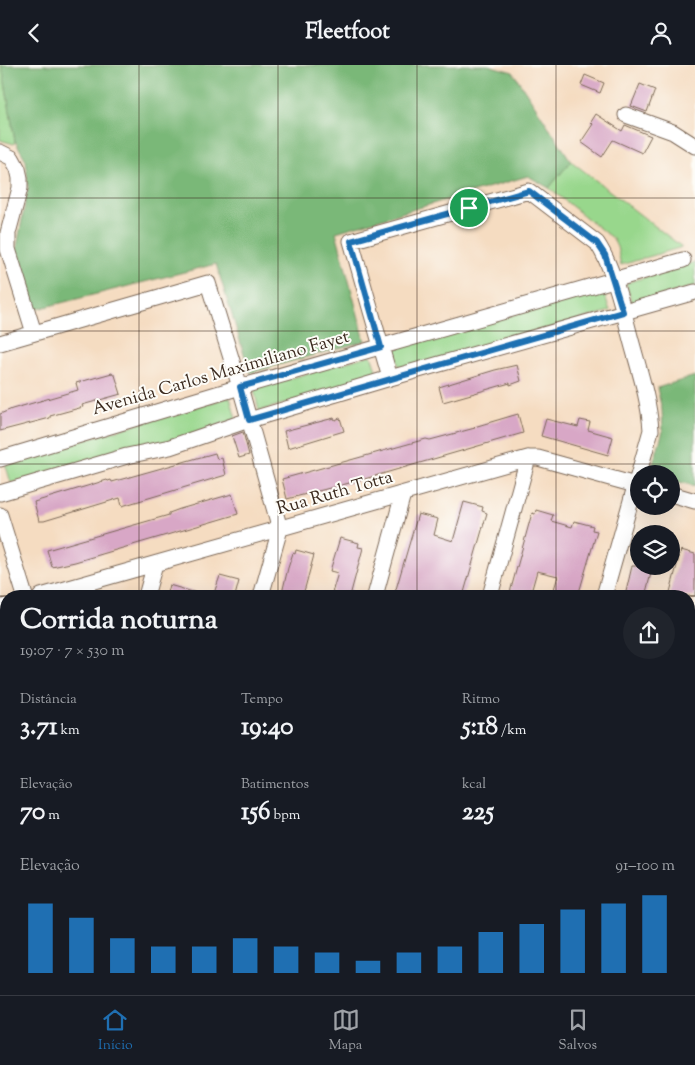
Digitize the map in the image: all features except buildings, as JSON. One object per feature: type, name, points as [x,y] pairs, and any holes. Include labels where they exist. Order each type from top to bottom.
[{"type":"street","points":[[626,115],[673,133],[695,146]]},
{"type":"street","points":[[0,151],[12,158],[18,169],[20,179],[20,189],[8,233],[8,249],[34,333]]},
{"type":"street","points":[[390,378],[351,241],[529,191],[597,243],[605,255],[650,410],[650,430],[642,465]]},
{"type":"street","name":"Avenida Carlos Maximiliano Fayet","points":[[0,459],[240,387],[683,260]]},
{"type":"street","points":[[0,343],[208,283],[280,529],[263,590]]},
{"type":"street","points":[[0,493],[127,456],[170,447],[249,420],[390,378],[695,291]]},
{"type":"street","name":"Rua Ruth Totta","points":[[63,590],[528,459],[538,458],[630,483]]},
{"type":"street","points":[[492,590],[528,459]]},
{"type":"street","points":[[377,590],[403,494]]},
{"type":"street","points":[[680,497],[695,501]]},
{"type":"street","points":[[606,590],[630,509]]},
{"type":"street","points":[[0,515],[23,590]]},
{"type":"street","points":[[148,590],[155,564]]},
{"type":"green space","points":[[0,65],[2,65],[14,144],[0,140]]},
{"type":"green space","points":[[2,65],[488,65],[513,72],[571,161],[549,188],[528,176],[336,232],[365,341],[250,373],[216,264],[33,310],[16,252],[28,187],[26,160],[15,141]]},
{"type":"green space","points":[[571,161],[682,247],[621,265],[613,239],[549,188]]},
{"type":"green space","points":[[695,262],[695,286],[632,304],[626,283]]},
{"type":"green space","points":[[603,289],[610,311],[400,370],[394,349]]},
{"type":"green space","points":[[371,355],[378,376],[259,411],[254,389]]},
{"type":"green space","points":[[695,376],[695,486],[680,482],[680,465],[653,465],[663,431],[662,410],[657,388]]},
{"type":"green space","points":[[230,397],[236,419],[170,442],[11,483],[5,463]]},
{"type":"route","points":[[529,191],[597,243],[605,255],[623,312],[249,420],[240,387],[381,347],[351,241],[469,208],[529,191]]}]
